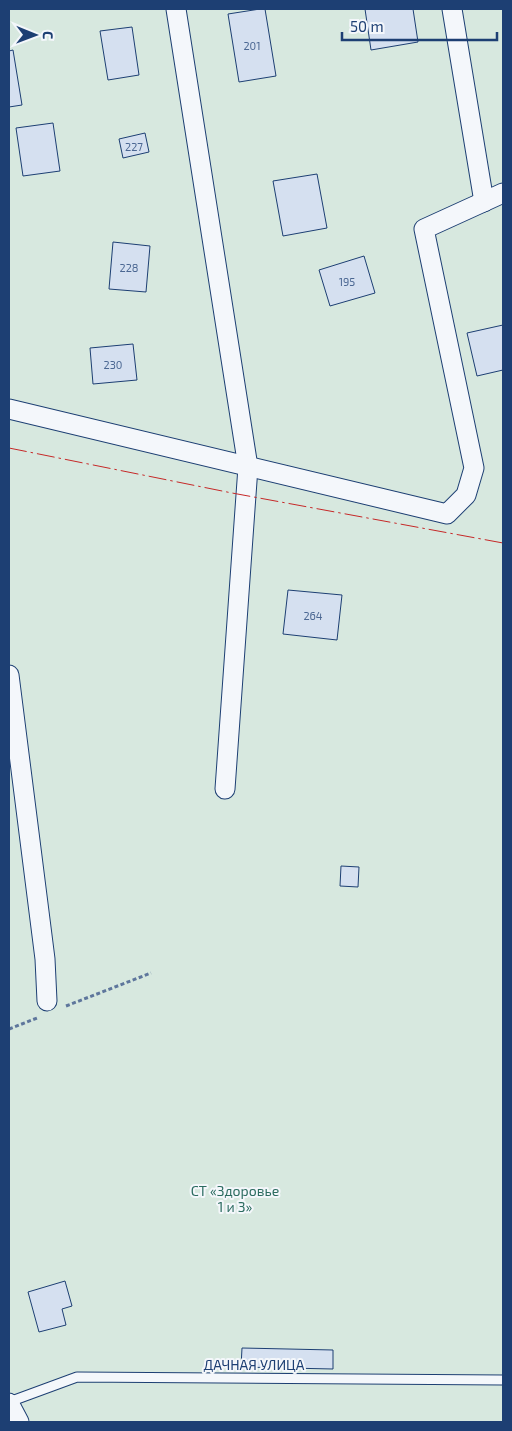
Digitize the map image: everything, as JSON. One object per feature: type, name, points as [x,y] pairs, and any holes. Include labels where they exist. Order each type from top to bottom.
[{"type":"street","points":[[176,9],[248,467],[225,789]]},
{"type":"street","points":[[452,9],[484,202]]},
{"type":"street","points":[[9,409],[447,514],[466,495],[474,468],[424,229],[503,193]]},
{"type":"street","points":[[9,675],[51,1008]]},
{"type":"street","points":[[9,1403],[19,1422]]},
{"type":"lane","name":"ДАЧНАЯ УЛИЦА","points":[[9,1403],[77,1377],[503,1380]]},
{"type":"path","points":[[9,1029],[51,1008],[151,973]]},
{"type":"green space","name":"СТ «Здоровье 1 и 3»","points":[[9,9],[503,9],[503,1422],[9,1422]]},
{"type":"building","points":[[265,9],[276,76],[239,82],[228,14]]},
{"type":"building","points":[[365,9],[413,9],[418,42],[371,50]]},
{"type":"building","points":[[132,27],[139,75],[108,80],[100,31]]},
{"type":"building","points":[[13,50],[22,105],[9,107],[9,51]]},
{"type":"building","points":[[53,123],[60,171],[23,176],[16,128]]},
{"type":"building","points":[[145,133],[149,152],[123,158],[119,139]]},
{"type":"building","points":[[317,174],[327,228],[283,236],[273,181]]},
{"type":"building","points":[[113,242],[150,246],[146,292],[109,289]]},
{"type":"building","points":[[364,256],[375,293],[330,306],[319,270]]},
{"type":"building","points":[[503,325],[503,370],[477,376],[467,333]]},
{"type":"building","points":[[133,344],[137,380],[93,384],[90,348]]},
{"type":"building","points":[[288,590],[342,595],[337,640],[283,634]]},
{"type":"building","points":[[341,866],[359,867],[358,887],[340,886]]},
{"type":"building","points":[[65,1281],[72,1306],[62,1309],[66,1325],[39,1332],[28,1292]]},
{"type":"building","points":[[242,1348],[333,1350],[333,1369],[241,1367]]},
{"type":"power","points":[[9,448],[232,493],[503,543]]}]
